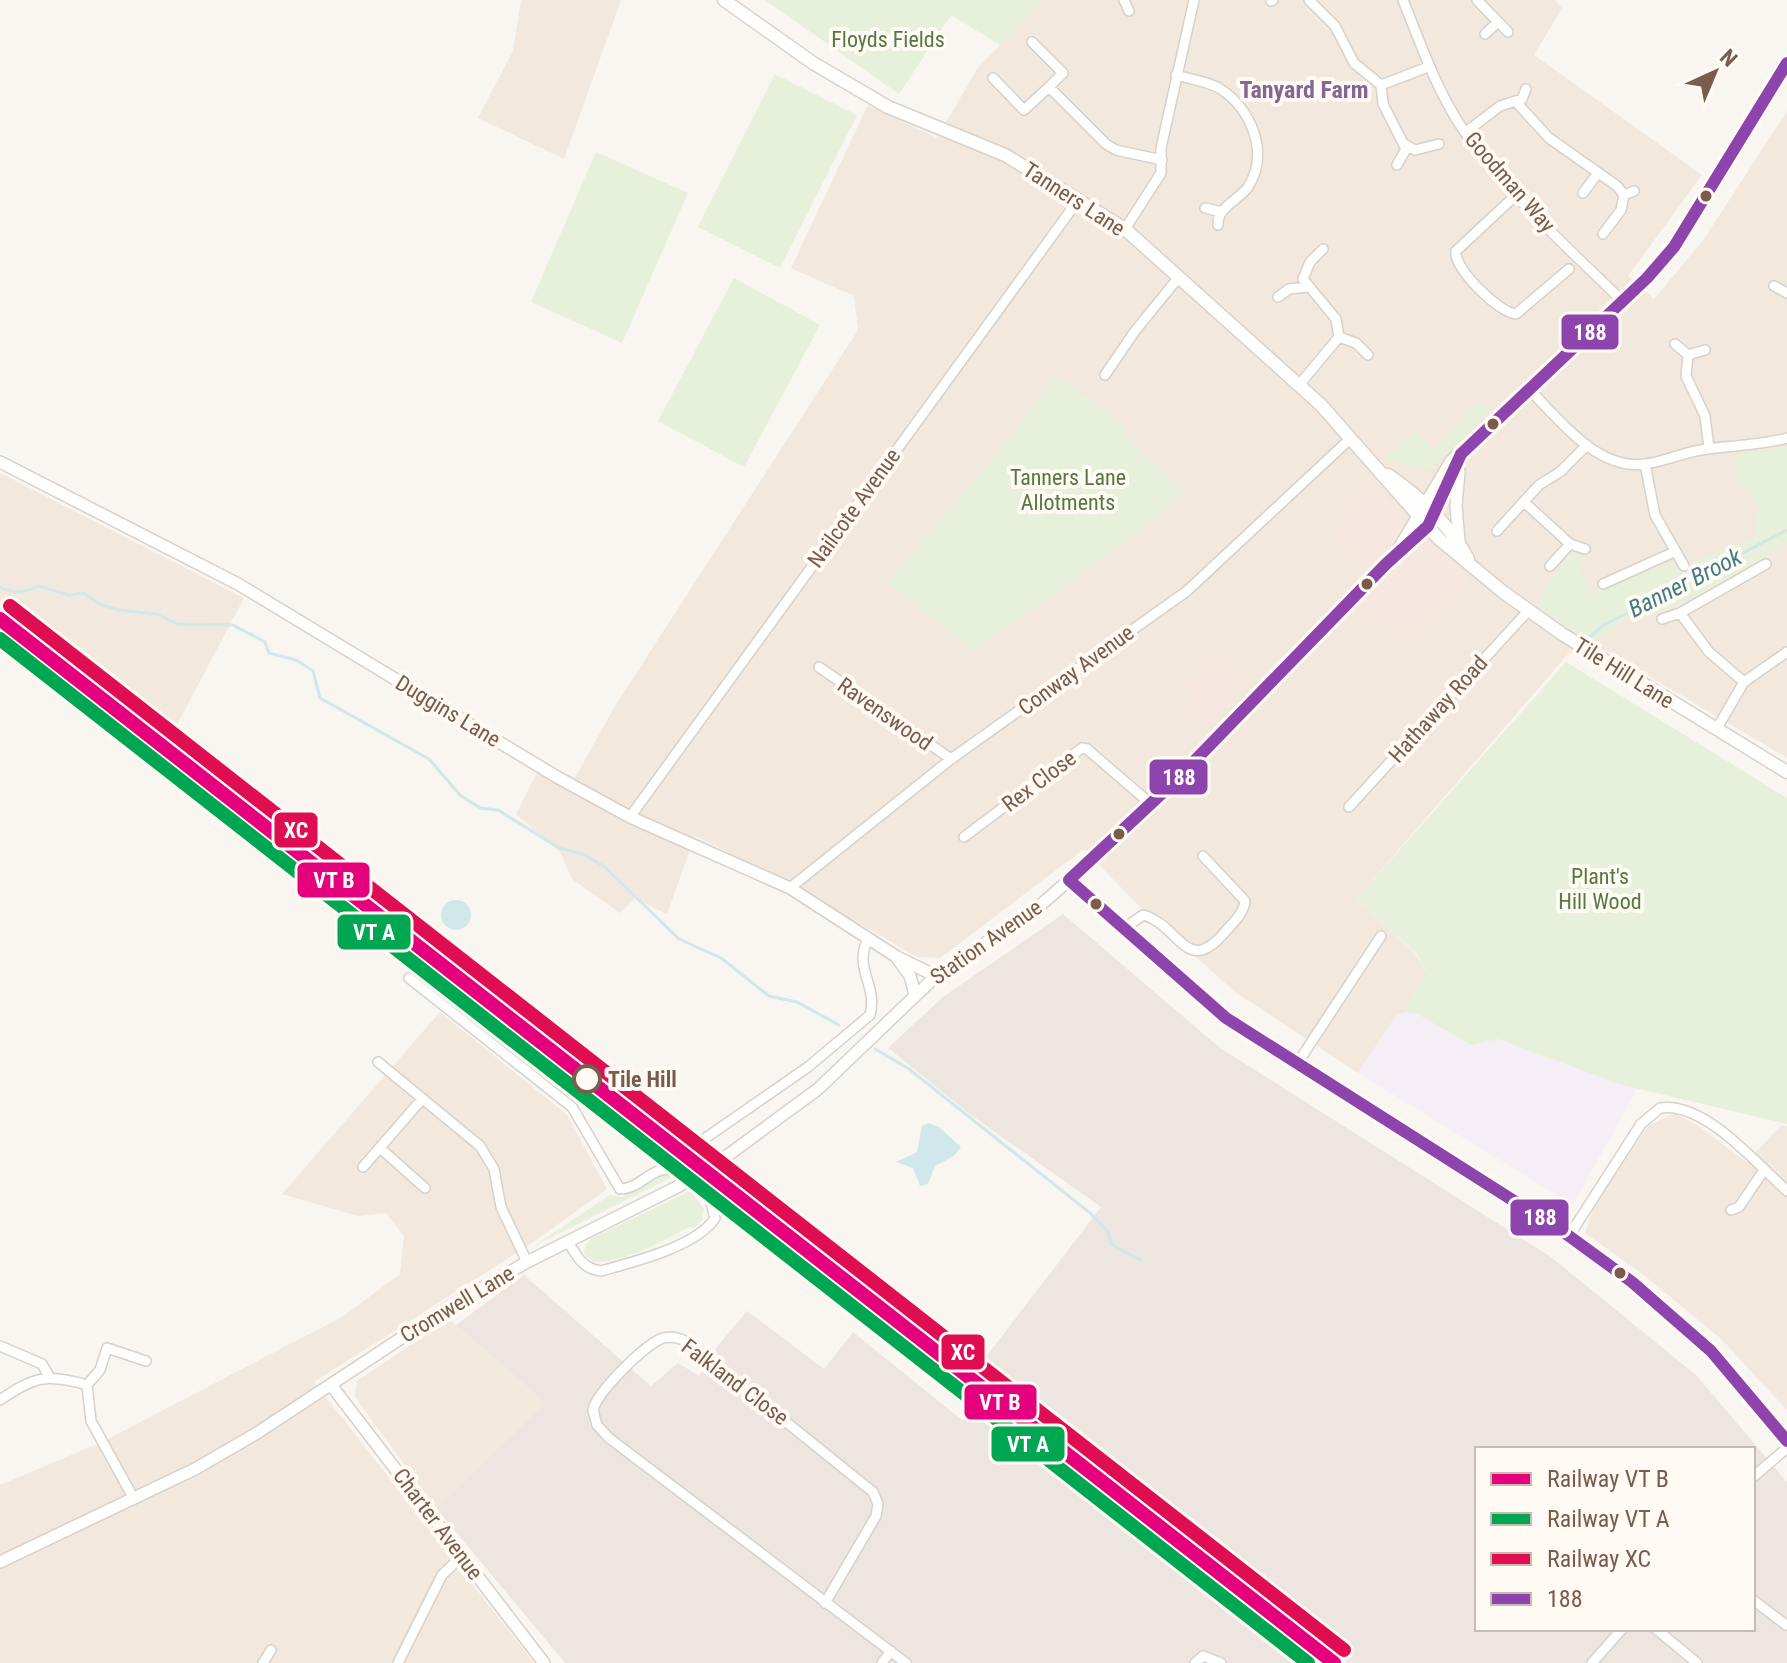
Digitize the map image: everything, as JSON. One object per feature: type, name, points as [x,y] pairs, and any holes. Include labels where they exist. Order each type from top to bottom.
[{"type":"main road","name":"Tanners Lane","points":[[724,0],[813,63],[888,107],[1005,155],[1125,229],[1299,385],[1419,515]]},
{"type":"main road","name":"Tanners Lane","points":[[1376,467],[1425,502]]},
{"type":"main road","name":"Tile Hill Lane","points":[[1425,502],[1459,541],[1469,562]]},
{"type":"main road","name":"Tile Hill Lane","points":[[1419,515],[1528,611],[1787,772]]},
{"type":"street","points":[[1124,0],[1129,11]]},
{"type":"street","points":[[1125,229],[1157,182],[1161,148],[1194,0]]},
{"type":"street","points":[[1309,0],[1335,26],[1354,63],[1381,85],[1383,104],[1404,144],[1405,154],[1397,165]]},
{"type":"street","name":"Goodman Way","points":[[1403,0],[1428,67],[1466,132],[1516,195],[1623,302]]},
{"type":"street","points":[[1477,0],[1508,32]]},
{"type":"street","points":[[1485,34],[1498,22]]},
{"type":"street","points":[[993,78],[1024,110],[1049,87],[1063,73],[1032,42]]},
{"type":"street","name":"Station Avenue","points":[[1386,564],[1419,515],[1441,472],[1623,302],[1674,247],[1787,63]]},
{"type":"street","points":[[1381,85],[1428,67]]},
{"type":"street","points":[[1176,75],[1219,89],[1232,99],[1256,134],[1258,150],[1251,181],[1222,212],[1218,225]]},
{"type":"street","points":[[1049,87],[1106,144],[1116,150],[1162,160]]},
{"type":"street","points":[[1466,132],[1500,106],[1516,102],[1526,89]]},
{"type":"street","points":[[1516,102],[1549,138],[1629,193],[1603,234]]},
{"type":"street","points":[[1404,144],[1415,150],[1439,144]]},
{"type":"street","points":[[1583,193],[1598,173]]},
{"type":"street","points":[[1516,195],[1480,232],[1462,242],[1456,251],[1457,265],[1501,310],[1516,314],[1569,269]]},
{"type":"street","name":"Nailcote Avenue","points":[[630,817],[1079,199]]},
{"type":"street","points":[[1205,208],[1222,212]]},
{"type":"street","points":[[1299,385],[1339,337],[1336,319],[1307,287],[1305,269],[1323,249]]},
{"type":"street","points":[[1105,375],[1135,331],[1179,277]]},
{"type":"street","points":[[1774,286],[1787,293]]},
{"type":"street","points":[[1278,297],[1296,287],[1307,287]]},
{"type":"street","points":[[1339,337],[1356,343],[1368,355]]},
{"type":"street","points":[[1675,344],[1688,355]]},
{"type":"street","points":[[1688,355],[1705,350]]},
{"type":"street","points":[[1688,355],[1686,376],[1705,416],[1709,448]]},
{"type":"street","points":[[1530,390],[1587,445],[1611,460],[1645,464],[1709,448],[1751,447],[1787,438]]},
{"type":"street","name":"Conway Avenue","points":[[790,888],[951,759],[1187,591],[1351,438]]},
{"type":"street","points":[[1497,531],[1587,445]]},
{"type":"street","points":[[1459,541],[1456,490],[1461,454]]},
{"type":"street","name":"Station Avenue","points":[[892,1016],[936,976],[1035,910],[1151,804],[1386,564],[1428,526],[1461,454]]},
{"type":"street","name":"Duggins Lane","points":[[0,462],[238,584],[557,777],[630,817],[790,888],[897,957],[936,976]]},
{"type":"street","points":[[1645,464],[1655,515],[1684,566]]},
{"type":"street","points":[[1524,502],[1570,544],[1585,549]]},
{"type":"street","points":[[1550,566],[1570,544]]},
{"type":"street","points":[[1603,584],[1674,552]]},
{"type":"street","points":[[1662,619],[1680,613],[1766,564]]},
{"type":"street","name":"Hathaway Road","points":[[1349,807],[1528,611]]},
{"type":"street","points":[[1680,613],[1709,652],[1744,682]]},
{"type":"street","points":[[1716,730],[1744,682],[1787,652]]},
{"type":"street","name":"Ravenswood","points":[[819,667],[951,759]]},
{"type":"street","name":"Rex Close","points":[[964,837],[1082,748],[1151,804]]},
{"type":"street","points":[[1123,929],[1143,915],[1152,917],[1191,950],[1203,951],[1214,945],[1245,905],[1243,896],[1203,856]]},
{"type":"street","points":[[1069,880],[1207,1004],[1569,1236],[1689,1329],[1734,1376],[1787,1441]]},
{"type":"street","points":[[1297,1064],[1381,936]]},
{"type":"street","points":[[694,1146],[808,1067],[870,1015],[873,995],[861,964],[862,951],[868,938]]},
{"type":"street","points":[[897,957],[910,976],[915,994]]},
{"type":"street","points":[[409,978],[572,1107],[620,1189],[628,1189],[658,1170],[671,1168],[679,1173]]},
{"type":"street","name":"Cromwell Lane","points":[[0,1562],[134,1499],[257,1433],[444,1310],[527,1262],[679,1186],[716,1164],[818,1089],[892,1016]]},
{"type":"street","points":[[378,1062],[480,1146],[489,1158],[501,1207],[527,1262]]},
{"type":"street","points":[[363,1167],[422,1099]]},
{"type":"street","points":[[1569,1236],[1641,1124],[1660,1108],[1688,1109],[1704,1118],[1787,1191]]},
{"type":"street","points":[[380,1148],[425,1188]]},
{"type":"street","points":[[1731,1210],[1739,1207],[1764,1170]]},
{"type":"street","points":[[568,1241],[582,1263],[591,1270],[601,1271],[663,1251],[709,1228],[715,1218],[710,1199],[698,1187]]},
{"type":"street","name":"Falkland Close","points":[[825,1603],[876,1516],[878,1504],[873,1492],[687,1342],[674,1337],[655,1342],[599,1395],[593,1410],[597,1425],[609,1438],[825,1603],[906,1663]]},
{"type":"street","points":[[0,1346],[42,1364],[50,1378]]},
{"type":"street","points":[[134,1499],[91,1421],[87,1385],[100,1370],[107,1348],[146,1361]]},
{"type":"street","points":[[0,1400],[31,1379],[50,1378],[87,1385]]},
{"type":"street","name":"Charter Avenue","points":[[331,1385],[544,1663]]},
{"type":"street","points":[[1755,1475],[1787,1448]]},
{"type":"street","points":[[398,1663],[442,1575],[462,1556]]},
{"type":"street","points":[[1755,1602],[1786,1625]]},
{"type":"street","points":[[1592,1663],[1620,1631]]},
{"type":"street","points":[[1658,1631],[1697,1663]]},
{"type":"street","points":[[263,1663],[271,1650]]},
{"type":"street","points":[[882,1663],[891,1651]]},
{"type":"street","points":[[1195,1663],[1203,1656],[1221,1663]]},
{"type":"shaded area","points":[[521,0],[621,0],[564,159],[478,118],[513,51]]},
{"type":"shaded area","name":"Banner Brook","points":[[1043,0],[1555,0],[1562,8],[1534,55],[1702,175],[1628,276],[1654,299],[1704,239],[1787,111],[1787,758],[1598,646],[1569,653],[1356,899],[1415,953],[1426,972],[1405,1012],[1396,1016],[1358,1073],[1235,992],[1135,902],[1084,849],[940,958],[917,957],[784,880],[695,836],[667,914],[635,898],[620,913],[572,879],[560,852],[516,814],[538,771],[570,787],[615,706],[858,330],[854,296],[791,268],[868,105],[937,138],[977,69]]},
{"type":"shaded area","points":[[0,473],[244,598],[170,738],[0,607]]},
{"type":"shaded area","points":[[1375,485],[1469,579],[1409,643],[1360,601],[1380,577],[1334,533]]},
{"type":"shaded area","points":[[1219,662],[1246,685],[1207,727],[1183,704],[1193,694],[1185,686]]},
{"type":"shaded area","points":[[1063,914],[1220,1048],[1551,1257],[1696,1375],[1787,1482],[1787,1663],[1348,1663],[976,1370],[1101,1207],[971,1115],[888,1048],[943,997]]},
{"type":"shaded area","points":[[440,1012],[567,1115],[607,1189],[529,1245],[314,1382],[534,1663],[0,1663],[0,1485],[102,1442],[342,1317],[400,1274],[404,1236],[386,1213],[358,1216],[282,1194]]},
{"type":"shaded area","points":[[1405,1012],[1419,1015],[1471,1045],[1498,1039],[1637,1089],[1573,1205],[1358,1073],[1396,1016]]},
{"type":"shaded area","points":[[1674,1113],[1700,1127],[1746,1162],[1782,1125],[1787,1126],[1787,1410],[1722,1340],[1645,1276],[1585,1233],[1593,1208],[1648,1126]]},
{"type":"shaded area","points":[[524,1275],[651,1386],[678,1363],[699,1376],[716,1348],[747,1311],[824,1369],[853,1332],[962,1420],[974,1405],[1303,1663],[565,1663],[436,1508],[545,1403],[456,1325]]},
{"type":"shaded area","points":[[449,1319],[545,1403],[436,1508],[355,1397],[357,1381]]},
{"type":"green space","name":"Floyds Fields","points":[[765,0],[1043,0],[1000,45],[951,15],[899,94]]},
{"type":"green space","points":[[775,74],[857,115],[780,268],[698,227]]},
{"type":"green space","points":[[596,152],[688,193],[622,343],[531,302]]},
{"type":"green space","points":[[734,278],[820,325],[744,467],[658,421]]},
{"type":"green space","name":"Tanners Lane Allotments","points":[[1056,376],[1121,423],[1128,439],[1185,493],[1105,557],[974,651],[887,583],[1011,437]]},
{"type":"green space","points":[[1478,403],[1492,410],[1431,468],[1383,460],[1414,431],[1434,448]]},
{"type":"green space","points":[[1787,446],[1787,542],[1683,603],[1646,617],[1641,610],[1589,645],[1538,607],[1548,583],[1574,551],[1584,557],[1581,573],[1589,595],[1672,562],[1681,573],[1693,566],[1691,562],[1756,537],[1758,503],[1739,481],[1734,456]]},
{"type":"green space","name":"Plant's Hill Wood","points":[[1566,662],[1787,798],[1787,1124],[1622,1085],[1498,1039],[1471,1045],[1419,1015],[1405,1012],[1426,971],[1416,953],[1356,899]]},
{"type":"green space","points":[[660,1175],[674,1176],[532,1247],[610,1195],[622,1197]]},
{"type":"green space","points":[[690,1191],[704,1209],[702,1220],[693,1229],[691,1226],[644,1250],[618,1259],[593,1262],[584,1254],[585,1246],[592,1238]]},
{"type":"water","points":[[456,900],[467,904],[471,915],[467,926],[456,930],[445,926],[441,915],[445,904]]},
{"type":"water","points":[[928,1123],[939,1127],[961,1147],[954,1156],[935,1166],[928,1184],[920,1186],[913,1168],[896,1162],[917,1152],[922,1126]]},
{"type":"waterway","name":"Banner Brook","points":[[1586,640],[1604,625],[1787,530]]},
{"type":"waterway","points":[[0,587],[19,592],[38,586],[69,595],[84,593],[99,604],[119,610],[157,614],[177,624],[233,625],[265,642],[269,653],[296,660],[313,671],[320,698],[429,759],[460,795],[480,808],[498,810],[559,848],[583,854],[605,867],[679,939],[721,958],[769,996],[797,1002],[839,1025]]},
{"type":"waterway","points":[[875,1049],[909,1069],[1090,1213],[1108,1232],[1111,1244],[1140,1260]]},
{"type":"transit line","name":"188","points":[[1787,63],[1674,247],[1647,278],[1461,454],[1428,526],[1386,564],[1173,783],[1069,880],[1226,1018],[1569,1236],[1632,1282],[1711,1351],[1787,1441]]},
{"type":"transit line","points":[[0,619],[1334,1663]]},
{"type":"transit line","points":[[0,639],[1308,1663]]},
{"type":"rail line","name":"XC","points":[[10,606],[1344,1650]]},
{"type":"place","name":"Tile Hill","points":[[587,1079]]},
{"type":"district","name":"Tanyard Farm","points":[[1304,90]]}]
